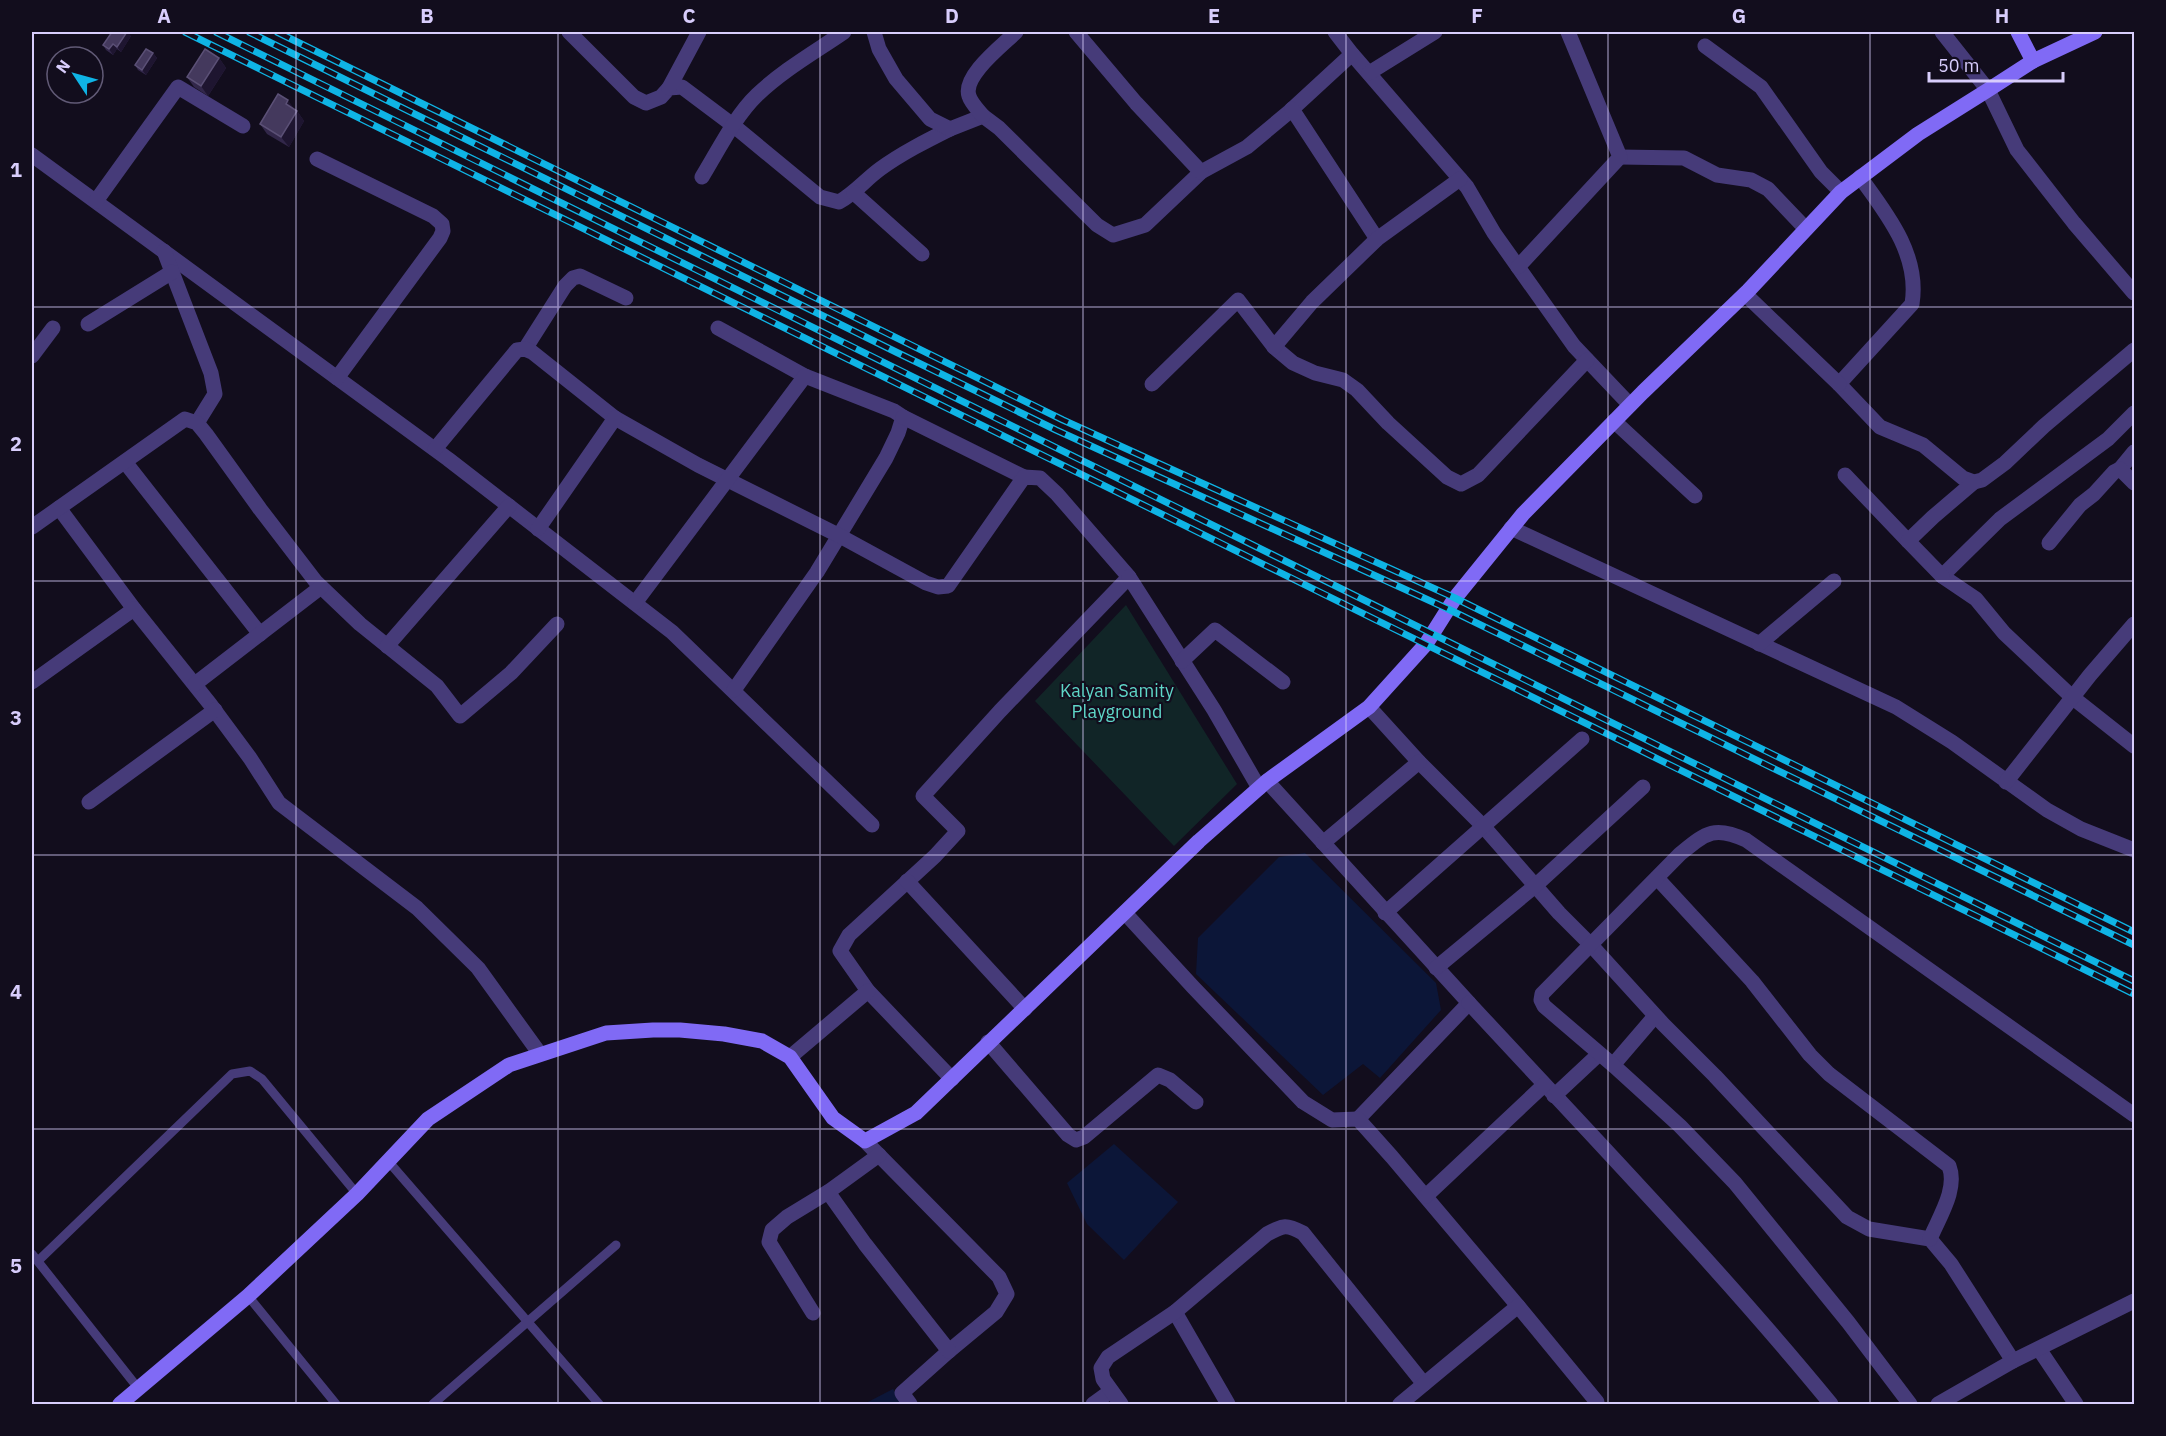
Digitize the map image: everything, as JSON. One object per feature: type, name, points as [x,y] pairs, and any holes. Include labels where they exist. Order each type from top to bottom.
[{"type":"street","points":[[569,32],[634,97],[646,103],[661,97],[669,88],[699,32]]},
{"type":"street","points":[[702,177],[755,97],[779,75],[844,32]]},
{"type":"street","points":[[874,32],[879,49],[896,79],[930,119],[950,129]]},
{"type":"street","points":[[1016,32],[976,72],[969,83],[969,96],[983,116],[999,128],[1097,225],[1113,235],[1145,225],[1201,172],[1247,147],[1352,54]]},
{"type":"street","points":[[1076,32],[1136,103],[1201,172]]},
{"type":"street","points":[[1335,32],[1460,179],[1574,346],[1630,405]]},
{"type":"street","points":[[1369,73],[1435,32]]},
{"type":"street","points":[[1568,32],[1620,157]]},
{"type":"street","points":[[1942,32],[1988,90],[2017,150],[2074,223],[2132,284]]},
{"type":"street","points":[[2018,32],[2033,62]]},
{"type":"street","points":[[865,1141],[916,1113],[1199,841],[1263,785],[1369,707],[1426,644],[1455,598],[1511,528],[1630,405],[1745,294],[1841,192],[1918,134],[2033,62],[2095,32]]},
{"type":"street","points":[[1705,46],[1761,87],[1821,172],[1841,192]]},
{"type":"street","points":[[96,201],[178,87],[243,126]]},
{"type":"street","points":[[669,88],[682,87],[734,126],[820,197],[839,202],[907,151],[950,129],[983,116]]},
{"type":"street","points":[[1292,109],[1377,239]]},
{"type":"street","points":[[32,155],[435,450],[672,632],[872,825]]},
{"type":"street","points":[[1518,267],[1620,157],[1684,158],[1717,175],[1751,180],[1768,189],[1806,229]]},
{"type":"street","points":[[317,159],[433,216],[442,224],[443,231],[337,378]]},
{"type":"street","points":[[1839,384],[1912,304],[1915,290],[1907,253],[1900,237],[1890,218],[1860,177]]},
{"type":"street","points":[[1274,347],[1312,302],[1377,239],[1460,179]]},
{"type":"street","points":[[854,193],[922,254]]},
{"type":"street","points":[[164,251],[215,388],[215,394],[209,407],[197,423]]},
{"type":"street","points":[[88,324],[172,272]]},
{"type":"street","points":[[525,349],[565,286],[573,278],[580,276],[627,298]]},
{"type":"street","points":[[1745,294],[1839,384],[1880,427],[1923,446],[1963,478],[1974,482]]},
{"type":"street","points":[[1152,384],[1238,300],[1274,347],[1293,363],[1315,373],[1343,380],[1350,385],[1447,477],[1461,484],[1478,475],[1587,360]]},
{"type":"street","points":[[32,356],[53,328]]},
{"type":"street","points":[[718,328],[806,376],[894,411],[1024,477],[1040,478],[1129,577],[1263,785],[1323,843],[1746,1304],[1831,1404]]},
{"type":"street","points":[[435,450],[517,350],[525,349],[532,351],[615,418],[727,481],[838,535],[926,583],[938,587],[948,586],[1024,477]]},
{"type":"street","points":[[1908,541],[1974,482],[1982,480],[2005,463],[2044,426],[2134,350]]},
{"type":"street","points":[[635,603],[806,376]]},
{"type":"street","points":[[1942,576],[2000,519],[2108,439],[2134,413]]},
{"type":"street","points":[[734,690],[817,572],[886,458],[903,417]]},
{"type":"street","points":[[538,529],[615,418]]},
{"type":"street","points":[[32,525],[185,419],[197,423],[321,587],[360,624],[437,686],[460,716],[511,673],[557,624]]},
{"type":"street","points":[[1614,421],[1695,496]]},
{"type":"street","points":[[2049,543],[2080,505],[2120,469],[2134,452]]},
{"type":"street","points":[[125,462],[260,634]]},
{"type":"street","points":[[2120,469],[2134,483]]},
{"type":"street","points":[[1845,475],[1942,576],[1976,599],[2004,633],[2072,697],[2134,746]]},
{"type":"street","points":[[387,646],[508,506]]},
{"type":"street","points":[[59,508],[134,609],[215,710],[279,803],[425,916],[478,968],[540,1054]]},
{"type":"street","points":[[1511,528],[1896,707],[1952,742],[2047,810],[2080,829],[2134,850]]},
{"type":"street","points":[[952,1079],[868,991],[840,951],[849,935],[935,856],[958,831],[923,796],[1000,711],[1129,577]]},
{"type":"street","points":[[1759,644],[1834,581]]},
{"type":"street","points":[[195,684],[321,587]]},
{"type":"street","points":[[32,682],[134,609]]},
{"type":"street","points":[[2006,782],[2072,697],[2134,624]]},
{"type":"street","points":[[1182,661],[1215,630],[1283,682]]},
{"type":"street","points":[[1369,707],[1419,762],[1483,826],[1655,1016],[1847,1217],[1869,1229],[1930,1239],[1951,1264],[2013,1361]]},
{"type":"street","points":[[89,802],[215,710]]},
{"type":"street","points":[[1385,913],[1582,739]]},
{"type":"street","points":[[1323,843],[1419,762]]},
{"type":"street","points":[[1436,968],[1535,886],[1643,787]]},
{"type":"street","points":[[1910,1404],[1848,1322],[1735,1183],[1698,1144],[1613,1065],[1544,1006],[1541,1000],[1542,994],[1680,854],[1712,832],[1729,832],[1746,840],[2134,1115]]},
{"type":"street","points":[[1657,878],[1752,981],[1810,1055],[1823,1068],[1949,1166],[1953,1176],[1952,1187],[1930,1239]]},
{"type":"street","points":[[907,881],[1025,1009]]},
{"type":"street","points":[[1125,913],[1303,1102],[1332,1120],[1358,1119],[1469,1003]]},
{"type":"street","points":[[790,1057],[868,991]]},
{"type":"street","points":[[1613,1065],[1655,1016]]},
{"type":"street","points":[[120,1404],[248,1296],[357,1194],[428,1119],[509,1065],[606,1034],[653,1030],[724,1034],[762,1041],[790,1057],[832,1118],[865,1141],[999,1277],[1007,1294],[996,1312],[902,1393],[910,1404]]},
{"type":"street","points":[[988,1042],[1068,1135],[1077,1140],[1084,1137],[1158,1075],[1170,1080],[1196,1102]]},
{"type":"street","points":[[1426,1196],[1549,1090],[1599,1054]]},
{"type":"street","points":[[1358,1119],[1426,1196],[1597,1404]]},
{"type":"street","points":[[813,1313],[769,1242],[772,1230],[787,1217],[828,1192],[879,1155]]},
{"type":"street","points":[[828,1192],[865,1244],[949,1351]]},
{"type":"street","points":[[1121,1404],[1103,1379],[1101,1368],[1108,1358],[1175,1312],[1267,1234],[1283,1226],[1292,1227],[1303,1233],[1424,1384]]},
{"type":"street","points":[[1938,1404],[2013,1361],[2134,1301]]},
{"type":"street","points":[[1400,1404],[1518,1306]]},
{"type":"street","points":[[1175,1312],[1228,1404]]},
{"type":"street","points":[[2039,1349],[2076,1404]]},
{"type":"street","points":[[1093,1404],[1112,1391]]},
{"type":"lane","points":[[138,1388],[34,1258],[232,1074],[250,1071],[262,1079],[357,1194]]},
{"type":"lane","points":[[388,1161],[599,1404]]},
{"type":"lane","points":[[433,1404],[616,1245]]},
{"type":"lane","points":[[248,1296],[336,1404]]},
{"type":"green space","name":"Kalyan Samity Playground","points":[[1126,605],[1237,784],[1174,846],[1035,701]]},
{"type":"water","points":[[1305,853],[1436,983],[1441,1010],[1380,1078],[1363,1064],[1323,1095],[1196,974],[1198,938],[1279,857]]},
{"type":"water","points":[[1114,1144],[1178,1202],[1124,1260],[1087,1224],[1067,1183]]},
{"type":"water","points":[[893,1389],[904,1404],[864,1404]]},
{"type":"building","points":[[112,32],[127,32],[117,47],[113,44],[109,49],[103,45]]},
{"type":"building","points":[[146,49],[153,53],[142,70],[135,65]]},
{"type":"building","points":[[205,49],[219,58],[201,86],[187,77]]},
{"type":"building","points":[[278,94],[288,100],[286,104],[297,111],[281,137],[260,124]]},
{"type":"railway","points":[[185,32],[2134,994]]},
{"type":"railway","points":[[216,32],[2134,981]]},
{"type":"railway","points":[[249,32],[1056,430],[1448,609],[2134,945]]},
{"type":"railway","points":[[277,32],[1063,420],[1455,598],[2134,932]]}]
